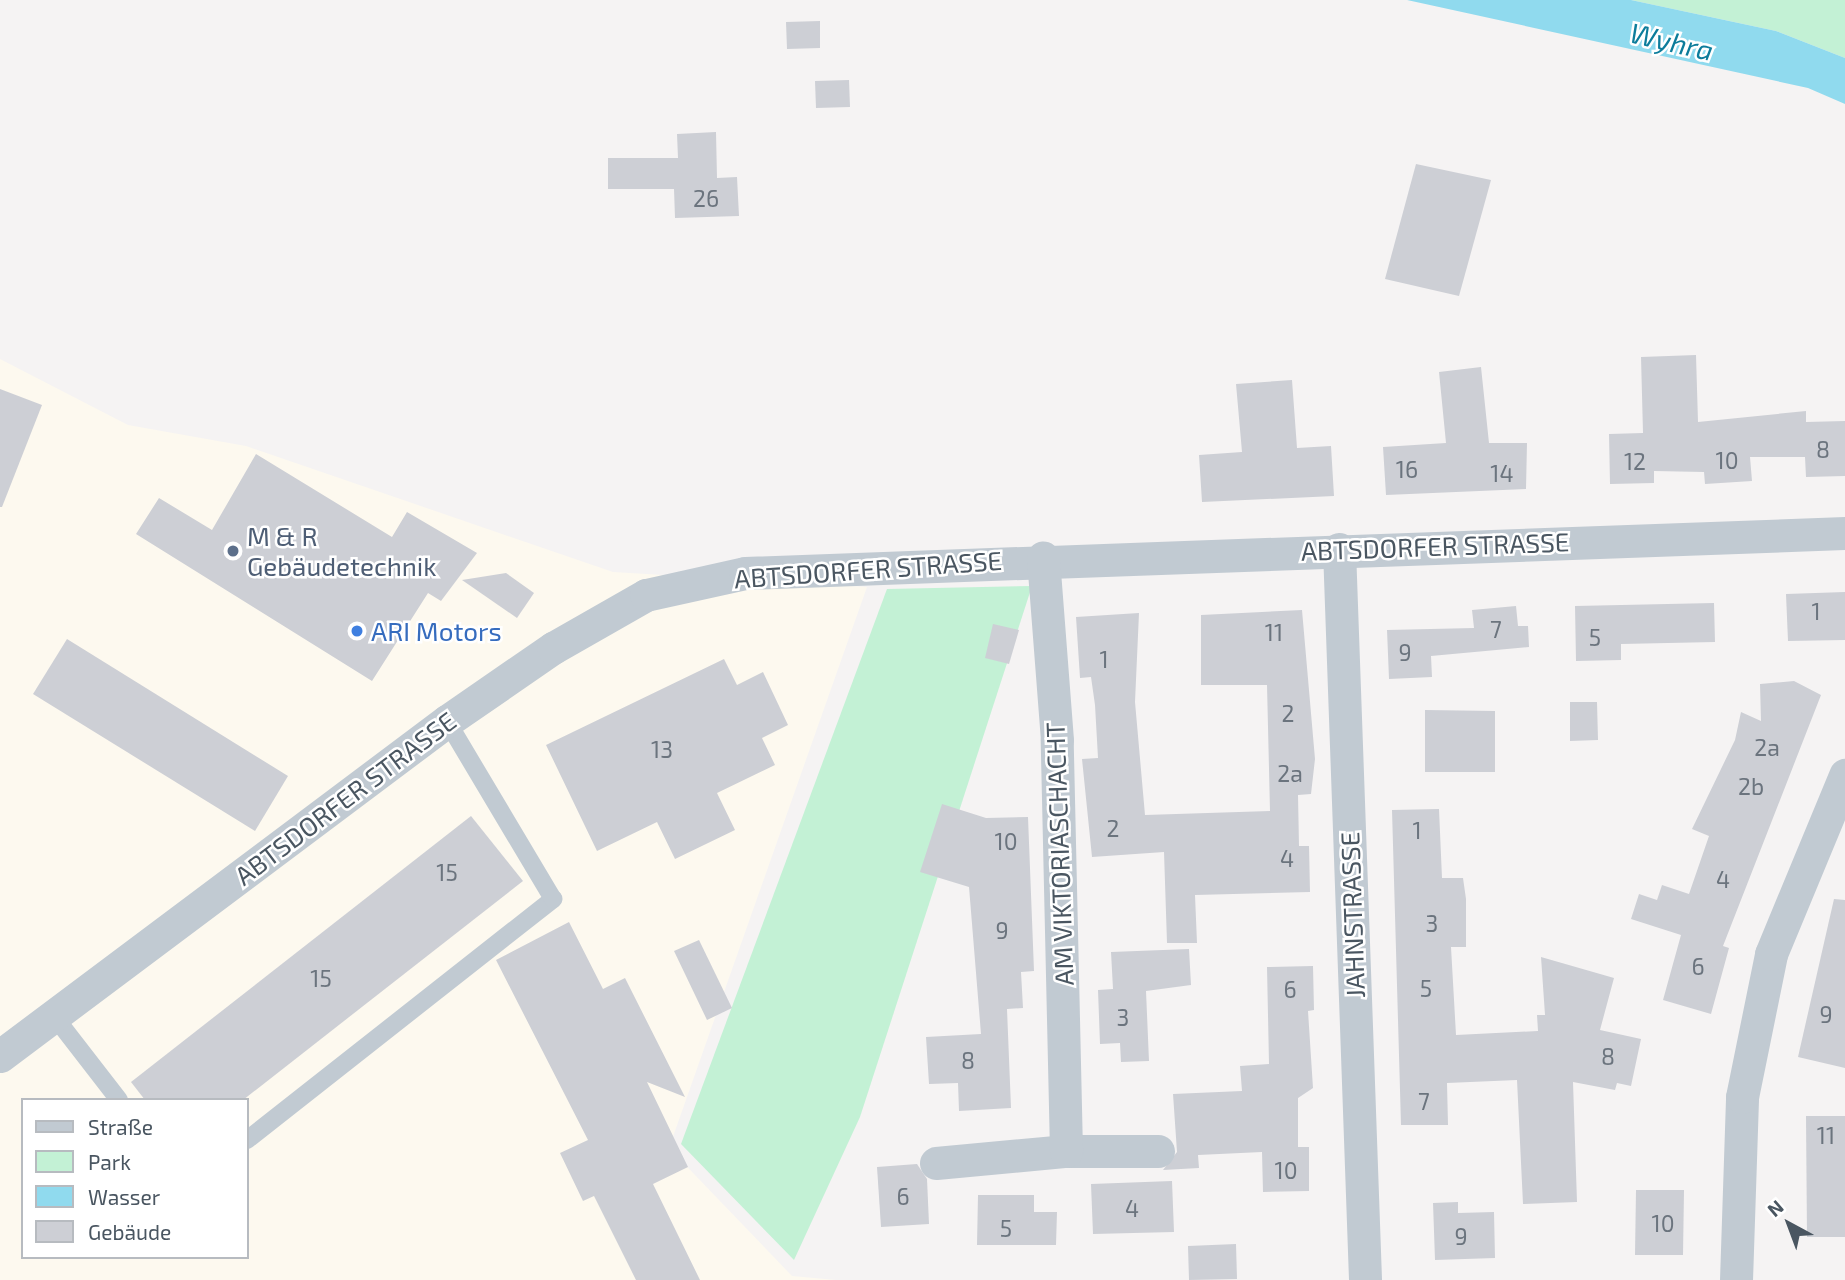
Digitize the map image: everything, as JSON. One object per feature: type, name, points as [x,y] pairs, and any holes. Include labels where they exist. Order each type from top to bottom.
[{"type":"street","name":"ABTSDORFER STRASSE","points":[[0,1056],[447,721],[554,648],[646,595],[745,573],[1043,558],[1845,533]]},
{"type":"street","name":"JAHNSTRASSE","points":[[1339,550],[1365,1280]]},
{"type":"street","name":"AM VIKTORIASCHACHT","points":[[1043,558],[1057,740],[1066,1151]]},
{"type":"street","points":[[1736,1280],[1742,1097],[1771,954],[1845,775]]},
{"type":"street","points":[[936,1163],[1066,1151],[1158,1151]]},
{"type":"lane","points":[[248,1139],[554,899],[447,721]]},
{"type":"lane","points":[[54,1016],[117,1098]]},
{"type":"shaded area","points":[[0,359],[128,425],[246,446],[613,572],[867,587],[669,1148],[792,1276],[836,1280],[0,1280]]},
{"type":"green space","points":[[1631,0],[1845,0],[1845,58],[1776,31]]},
{"type":"green space","points":[[1032,586],[860,1117],[794,1260],[681,1144],[887,589]]},
{"type":"water","name":"Wyhra","points":[[1407,0],[1631,0],[1776,31],[1845,58],[1845,104],[1808,88]]},
{"type":"building","points":[[820,21],[820,48],[787,49],[786,22]]},
{"type":"building","points":[[849,80],[850,107],[816,108],[815,81]]},
{"type":"building","points":[[716,132],[717,178],[737,177],[739,216],[675,218],[674,189],[608,189],[608,158],[678,158],[677,134]]},
{"type":"building","points":[[1416,164],[1491,180],[1459,296],[1385,279]]},
{"type":"building","points":[[1696,355],[1698,422],[1806,411],[1806,422],[1845,421],[1845,476],[1806,477],[1805,457],[1750,457],[1752,481],[1705,484],[1704,472],[1654,471],[1654,483],[1610,484],[1609,434],[1643,433],[1641,357]]},
{"type":"building","points":[[1481,367],[1489,443],[1527,443],[1526,489],[1386,495],[1383,447],[1446,443],[1439,372]]},
{"type":"building","points":[[1292,380],[1297,448],[1331,446],[1334,496],[1202,502],[1199,455],[1242,452],[1236,384]]},
{"type":"building","points":[[0,389],[42,405],[2,507],[0,507]]},
{"type":"building","points":[[256,454],[392,537],[407,512],[477,553],[441,601],[428,593],[372,681],[136,534],[159,498],[212,530]]},
{"type":"building","points":[[506,573],[534,593],[517,618],[462,580]]},
{"type":"building","points":[[1845,592],[1845,640],[1788,641],[1786,594]]},
{"type":"building","points":[[1714,603],[1715,642],[1621,644],[1621,660],[1576,661],[1575,606]]},
{"type":"building","points":[[1516,606],[1518,626],[1528,626],[1529,647],[1431,656],[1432,677],[1389,679],[1387,630],[1474,628],[1472,610]]},
{"type":"building","points":[[1302,610],[1315,759],[1311,794],[1298,795],[1299,846],[1309,846],[1310,892],[1195,895],[1197,943],[1167,943],[1164,852],[1092,857],[1082,759],[1098,758],[1095,705],[1091,677],[1080,678],[1076,617],[1139,613],[1135,702],[1145,815],[1270,811],[1267,685],[1201,685],[1201,615]]},
{"type":"building","points":[[993,624],[1019,630],[1009,664],[985,658]]},
{"type":"building","points":[[67,639],[288,776],[255,831],[33,694]]},
{"type":"building","points":[[724,659],[737,685],[763,672],[788,725],[762,738],[775,765],[717,793],[735,830],[675,859],[657,822],[597,851],[546,745]]},
{"type":"building","points":[[1794,681],[1821,695],[1723,946],[1729,948],[1711,1014],[1663,1000],[1681,935],[1631,919],[1639,894],[1657,900],[1662,885],[1689,894],[1709,836],[1692,829],[1735,740],[1741,712],[1761,721],[1760,684]]},
{"type":"building","points":[[1570,702],[1597,702],[1598,740],[1570,741]]},
{"type":"building","points":[[1425,710],[1495,711],[1495,772],[1425,772]]},
{"type":"building","points":[[942,804],[986,818],[1028,817],[1034,971],[1021,972],[1023,1008],[1007,1009],[1011,1108],[959,1111],[958,1083],[929,1084],[926,1037],[981,1034],[969,887],[920,872]]},
{"type":"building","points":[[1439,809],[1442,878],[1463,878],[1466,899],[1466,947],[1451,947],[1456,1035],[1538,1031],[1537,1015],[1545,1015],[1541,957],[1614,978],[1600,1030],[1641,1039],[1631,1086],[1617,1083],[1615,1090],[1573,1082],[1577,1202],[1523,1204],[1517,1080],[1447,1083],[1448,1125],[1401,1125],[1392,810]]},
{"type":"building","points":[[471,816],[523,881],[246,1098],[143,1098],[131,1082]]},
{"type":"building","points":[[1834,899],[1845,900],[1845,1068],[1798,1057]]},
{"type":"building","points":[[569,922],[603,989],[625,978],[685,1097],[647,1082],[688,1167],[653,1184],[700,1280],[636,1280],[594,1196],[583,1201],[560,1153],[588,1140],[496,960]]},
{"type":"building","points":[[699,940],[732,1008],[707,1020],[674,951]]},
{"type":"building","points":[[1189,949],[1191,985],[1146,991],[1149,1061],[1121,1062],[1120,1043],[1100,1044],[1098,990],[1113,989],[1111,952]]},
{"type":"building","points":[[1313,966],[1314,1010],[1308,1011],[1313,1088],[1298,1098],[1298,1147],[1309,1147],[1309,1191],[1263,1192],[1262,1152],[1198,1155],[1199,1168],[1163,1170],[1177,1152],[1173,1094],[1242,1091],[1240,1066],[1269,1064],[1267,967]]},
{"type":"building","points":[[1806,1116],[1845,1116],[1845,1237],[1807,1237]]},
{"type":"building","points":[[917,1164],[927,1179],[929,1224],[881,1227],[877,1167]]},
{"type":"building","points":[[1172,1181],[1174,1232],[1093,1234],[1091,1184]]},
{"type":"building","points":[[1636,1190],[1684,1190],[1683,1255],[1635,1255]]},
{"type":"building","points":[[978,1195],[1034,1195],[1034,1212],[1057,1212],[1056,1245],[977,1245]]},
{"type":"building","points":[[1458,1202],[1458,1213],[1494,1212],[1495,1258],[1435,1260],[1433,1203]]},
{"type":"building","points":[[1236,1244],[1237,1279],[1189,1280],[1188,1246]]},
{"type":"place","name":"M & R Gebäudetechnik","points":[[233,551]]},
{"type":"place","name":"ARI Motors","points":[[357,631]]}]
